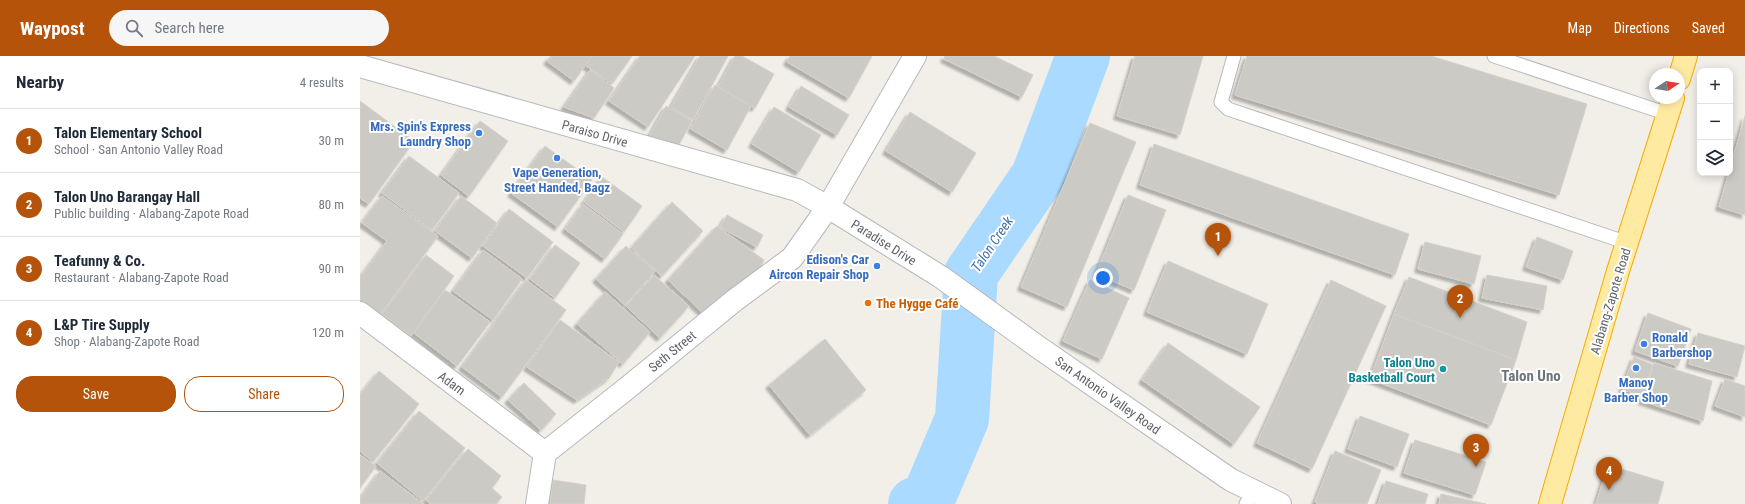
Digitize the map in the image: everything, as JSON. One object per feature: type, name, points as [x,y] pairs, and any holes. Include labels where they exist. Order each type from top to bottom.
[{"type":"highway","points":[[1682,68],[1686,56]]},
{"type":"highway","name":"Alabang-Zapote Road","points":[[1550,504],[1628,242],[1671,106]]},
{"type":"street","name":"Seth Street","points":[[545,453],[735,300],[792,258],[828,207],[915,56]]},
{"type":"street","name":"Paraiso Drive","points":[[360,66],[797,190],[828,207]]},
{"type":"street","name":"Paradise Drive","points":[[828,207],[941,277]]},
{"type":"street","name":"San Antonio Valley Road","points":[[941,277],[1038,347],[1231,480],[1250,498],[1280,504]]},
{"type":"street","name":"Adam","points":[[360,313],[545,453]]},
{"type":"street","points":[[537,504],[545,453]]},
{"type":"lane","points":[[1234,56],[1221,102],[1228,109],[1628,242]]},
{"type":"lane","points":[[1494,56],[1671,106]]},
{"type":"building","points":[[551,56],[592,56],[574,81],[547,61]]},
{"type":"building","points":[[592,56],[632,56],[612,84],[585,65]]},
{"type":"building","points":[[640,56],[695,56],[648,127],[609,101]]},
{"type":"building","points":[[700,56],[728,56],[693,120],[671,107]]},
{"type":"building","points":[[735,56],[742,56],[774,74],[755,108],[718,87]]},
{"type":"building","points":[[790,56],[872,56],[849,98],[787,62]]},
{"type":"building","points":[[945,56],[994,56],[1033,75],[1022,97],[944,59]]},
{"type":"building","points":[[1135,56],[1203,56],[1180,135],[1117,116]]},
{"type":"building","points":[[1247,56],[1431,56],[1587,104],[1559,195],[1235,95]]},
{"type":"building","points":[[590,70],[614,88],[594,118],[564,107]]},
{"type":"building","points":[[715,85],[751,106],[727,150],[691,129]]},
{"type":"building","points":[[801,86],[849,115],[837,135],[789,107]]},
{"type":"building","points":[[360,101],[414,141],[369,204],[360,198]]},
{"type":"building","points":[[666,106],[692,121],[676,150],[650,135]]},
{"type":"building","points":[[774,107],[821,135],[799,172],[752,144]]},
{"type":"building","points":[[910,112],[976,153],[952,192],[886,151]]},
{"type":"building","points":[[1745,116],[1745,215],[1719,207],[1728,176],[1733,176],[1733,158]]},
{"type":"building","points":[[480,121],[508,141],[469,196],[441,175]]},
{"type":"building","points":[[1090,123],[1136,142],[1067,307],[1021,287]]},
{"type":"building","points":[[1154,144],[1409,234],[1395,275],[1140,185]]},
{"type":"building","points":[[545,146],[592,180],[558,227],[511,193]]},
{"type":"building","points":[[409,156],[459,193],[432,230],[382,193]]},
{"type":"building","points":[[602,177],[642,206],[624,232],[584,202]]},
{"type":"building","points":[[1128,195],[1166,210],[1134,290],[1096,274]]},
{"type":"building","points":[[382,196],[438,236],[380,315],[360,301],[360,278],[387,241],[362,223]]},
{"type":"building","points":[[461,196],[497,223],[472,258],[435,231]]},
{"type":"building","points":[[672,202],[703,231],[662,276],[631,248]]},
{"type":"building","points":[[583,204],[623,234],[605,259],[565,229]]},
{"type":"building","points":[[509,209],[553,242],[527,278],[483,246]]},
{"type":"building","points":[[727,215],[763,235],[757,247],[720,227]]},
{"type":"building","points":[[717,226],[764,260],[760,269],[703,313],[668,280]]},
{"type":"building","points":[[1537,237],[1573,251],[1563,280],[1526,267]]},
{"type":"building","points":[[1425,242],[1481,256],[1474,284],[1418,269]]},
{"type":"building","points":[[555,245],[580,263],[555,298],[530,279]]},
{"type":"building","points":[[626,246],[655,271],[625,305],[596,279]]},
{"type":"building","points":[[483,250],[522,279],[493,320],[453,291]]},
{"type":"building","points":[[426,255],[454,276],[411,336],[382,314]]},
{"type":"building","points":[[1168,261],[1268,304],[1247,354],[1147,312]]},
{"type":"building","points":[[654,275],[689,306],[660,338],[626,306]]},
{"type":"building","points":[[1487,275],[1547,286],[1543,310],[1482,298]]},
{"type":"building","points":[[1409,277],[1527,322],[1516,360],[1394,314]]},
{"type":"building","points":[[526,280],[566,310],[502,397],[462,367]]},
{"type":"building","points":[[1090,280],[1129,298],[1102,359],[1063,341]]},
{"type":"building","points":[[1331,280],[1386,306],[1312,469],[1257,443]]},
{"type":"building","points":[[445,290],[490,322],[457,366],[414,333]]},
{"type":"building","points":[[605,292],[650,332],[623,364],[577,324]]},
{"type":"building","points":[[1648,313],[1691,329],[1678,366],[1635,351]]},
{"type":"building","name":"Talon Uno Basketball Court","points":[[1394,314],[1516,360],[1491,425],[1370,379]]},
{"type":"building","points":[[560,320],[619,362],[609,378],[577,400],[527,367]]},
{"type":"building","points":[[1698,333],[1745,346],[1737,377],[1689,364]]},
{"type":"building","points":[[825,339],[866,390],[810,435],[769,385]]},
{"type":"building","points":[[1168,343],[1260,407],[1234,444],[1142,380]]},
{"type":"building","points":[[1634,357],[1653,365],[1641,396],[1622,389]]},
{"type":"building","points":[[1654,363],[1712,381],[1703,421],[1642,401]]},
{"type":"building","points":[[379,371],[419,404],[373,462],[360,451],[360,395]]},
{"type":"building","points":[[1725,379],[1745,386],[1745,417],[1715,406]]},
{"type":"building","points":[[524,383],[556,414],[541,430],[508,400]]},
{"type":"building","points":[[419,411],[465,448],[423,501],[377,463]]},
{"type":"building","points":[[1360,416],[1409,434],[1397,467],[1348,449]]},
{"type":"building","points":[[1415,440],[1486,462],[1475,495],[1404,473]]},
{"type":"building","points":[[468,449],[501,476],[492,488],[502,497],[496,504],[431,504],[426,500]]},
{"type":"building","points":[[1335,451],[1381,470],[1367,504],[1319,504],[1315,502]]},
{"type":"building","points":[[360,455],[376,466],[360,488]]},
{"type":"building","points":[[1608,465],[1664,482],[1658,504],[1596,504]]},
{"type":"building","points":[[380,471],[424,504],[360,504],[360,499]]},
{"type":"building","points":[[553,480],[586,485],[584,504],[550,504]]},
{"type":"building","points":[[1386,481],[1428,494],[1425,504],[1378,504]]},
{"type":"building","points":[[1441,494],[1486,504],[1439,504]]},
{"type":"waterway","name":"Talon Creek","points":[[915,504],[928,499],[962,419],[971,274],[1038,176],[1083,56]]},
{"type":"place","name":"Mrs. Spin's Express Laundry Shop","points":[[479,133]]},
{"type":"place","name":"Vape Generation, Street Handed, Bagz","points":[[557,158]]},
{"type":"place","name":"Talon Elementary School","points":[[1218,256]]},
{"type":"place","name":"Edison's Car Aircon Repair Shop","points":[[877,266]]},
{"type":"place","name":"The Hygge Café","points":[[868,303]]},
{"type":"place","name":"Talon Uno Barangay Hall","points":[[1460,318]]},
{"type":"place","name":"Ronald Barbershop","points":[[1644,344]]},
{"type":"place","name":"Manoy Barber Shop","points":[[1636,368]]},
{"type":"place","name":"Talon Uno Basketball Court","points":[[1443,369]]},
{"type":"place","name":"Teafunny & Co.","points":[[1476,467]]},
{"type":"place","name":"L&P Tire Supply","points":[[1609,490]]},
{"type":"district","name":"Talon Uno","points":[[1531,376]]}]
